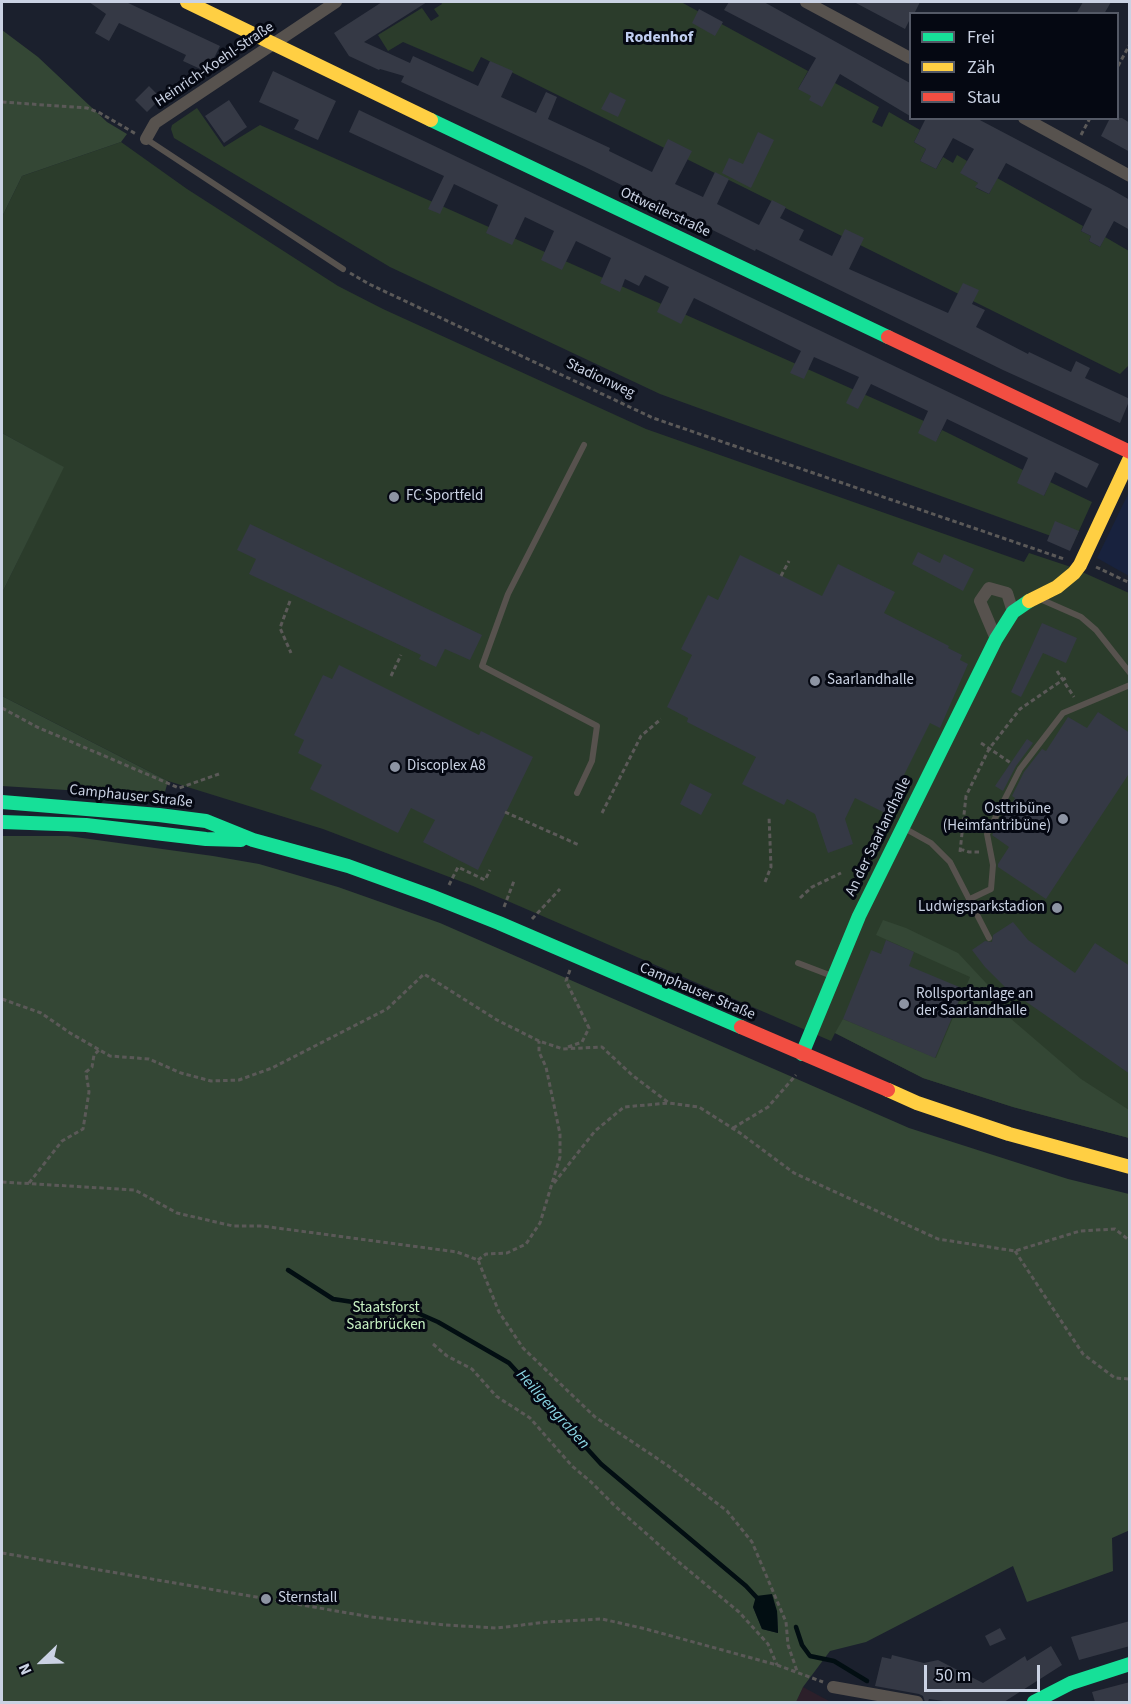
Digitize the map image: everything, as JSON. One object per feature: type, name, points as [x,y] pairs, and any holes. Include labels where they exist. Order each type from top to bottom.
[{"type":"street","name":"Ottweilerstraße","points":[[187,2],[1130,452]]},
{"type":"street","name":"Heinrich-Koehl-Straße","points":[[146,139],[155,123],[336,2]]},
{"type":"street","points":[[806,2],[909,57]]},
{"type":"street","points":[[1028,120],[1130,176]]},
{"type":"street","name":"An der Saarlandhalle","points":[[802,1054],[832,976],[859,916],[996,639],[1013,612],[1035,597],[1057,587],[1074,573],[1081,563],[1130,458]]},
{"type":"street","points":[[996,639],[980,601],[989,588],[1007,593],[1013,612]]},
{"type":"street","name":"Camphauser Straße","points":[[2,802],[206,821],[253,840],[348,866],[498,923],[917,1103],[1075,1154],[1130,1167]]},
{"type":"street","name":"Camphauser Straße","points":[[2,822],[86,825],[206,839],[253,840]]},
{"type":"street","points":[[1037,1702],[1071,1683],[1130,1664]]},
{"type":"street","points":[[832,1687],[917,1702]]},
{"type":"lane","points":[[146,139],[343,269]]},
{"type":"lane","points":[[577,793],[592,761],[597,726],[482,666],[508,594],[584,445]]},
{"type":"lane","points":[[1035,597],[1081,617],[1096,630],[1130,673]]},
{"type":"lane","points":[[970,899],[991,889],[993,865],[987,834],[1020,769],[1064,713],[1130,685]]},
{"type":"lane","points":[[902,828],[931,843],[950,862],[989,938]]},
{"type":"lane","points":[[798,963],[832,976]]},
{"type":"path","points":[[1119,64],[1130,44]]},
{"type":"path","points":[[2,102],[87,108],[146,139]]},
{"type":"path","points":[[1078,140],[1089,120]]},
{"type":"path","name":"Stadionweg","points":[[343,269],[369,284],[653,418],[1081,563],[1130,583]]},
{"type":"path","points":[[781,576],[789,561]]},
{"type":"path","points":[[290,601],[280,628],[291,653]]},
{"type":"path","points":[[391,676],[401,655]]},
{"type":"path","points":[[1057,671],[1075,699]]},
{"type":"path","points":[[984,852],[960,851],[966,796],[989,749],[1020,709],[1067,677]]},
{"type":"path","points":[[2,708],[37,728],[179,788],[219,774]]},
{"type":"path","points":[[602,813],[641,736],[661,719]]},
{"type":"path","points":[[981,743],[1014,765]]},
{"type":"path","points":[[505,812],[579,845]]},
{"type":"path","points":[[765,882],[771,867],[769,816]]},
{"type":"path","points":[[458,867],[485,880],[490,870]]},
{"type":"path","points":[[800,898],[812,887],[841,873]]},
{"type":"path","points":[[498,923],[514,881]]},
{"type":"path","points":[[519,932],[560,889]]},
{"type":"path","points":[[563,1049],[582,1042],[590,1028],[566,981],[575,957]]},
{"type":"path","points":[[2,999],[41,1013],[110,1056],[149,1059],[181,1073],[211,1081],[239,1080],[272,1068],[387,1009],[424,974],[497,1020],[539,1041],[563,1049],[602,1047],[632,1075],[669,1103]]},
{"type":"path","points":[[478,1260],[486,1254],[507,1253],[526,1244],[540,1223],[560,1158],[560,1134],[546,1067],[539,1052],[539,1041]]},
{"type":"path","points":[[30,1184],[62,1141],[83,1129],[89,1092],[86,1072],[92,1067],[94,1055],[99,1050]]},
{"type":"path","points":[[733,1128],[768,1107],[796,1075]]},
{"type":"path","points":[[551,1186],[595,1131],[624,1107],[669,1103],[699,1107],[733,1128],[794,1173],[938,1239],[1015,1251],[1080,1231],[1115,1228],[1130,1241]]},
{"type":"path","points":[[2,1182],[135,1190],[177,1213],[233,1226],[262,1226],[457,1252],[478,1260],[499,1312],[524,1348],[595,1417],[668,1465],[727,1511],[753,1542],[786,1622],[788,1645],[797,1671]]},
{"type":"path","points":[[1015,1251],[1083,1354],[1115,1378],[1130,1379]]},
{"type":"path","points":[[433,1344],[447,1356],[472,1369],[496,1396],[530,1418],[572,1466],[615,1506],[739,1612],[768,1644],[777,1665]]},
{"type":"path","points":[[2,1553],[371,1617],[497,1628],[547,1622],[602,1620],[646,1629],[777,1665],[797,1671],[832,1687]]},
{"type":"shaded area","points":[[1129,492],[1129,576],[1097,558]]},
{"type":"shaded area","points":[[772,1594],[777,1611],[778,1633],[762,1629],[753,1607],[756,1596]]},
{"type":"shaded area","points":[[803,1687],[829,1701],[830,1702],[796,1702]]},
{"type":"green space","points":[[441,2],[681,2],[808,71],[798,89],[835,83],[879,107],[872,122],[882,127],[889,112],[920,130],[914,142],[926,149],[920,161],[936,169],[943,157],[953,163],[957,155],[967,161],[961,173],[978,183],[976,188],[989,194],[997,178],[1083,226],[1081,231],[1091,236],[1089,241],[1100,247],[1105,237],[1129,251],[1129,365],[1120,374],[481,57],[473,72],[403,42],[388,51],[378,35],[422,8],[431,21],[439,16],[434,9],[442,4]]},
{"type":"green space","points":[[2,30],[38,57],[107,122],[127,134],[121,142],[22,176],[2,217]]},
{"type":"green space","points":[[197,108],[224,147],[260,125],[924,421],[936,441],[942,430],[1023,470],[1044,496],[1050,482],[1092,502],[1073,544],[660,394],[390,267],[174,138],[172,125]]},
{"type":"green space","points":[[121,142],[187,189],[338,286],[383,309],[646,429],[1024,562],[1029,553],[1071,567],[1129,593],[1129,1138],[1013,1107],[923,1078],[835,1033],[831,1041],[473,886],[323,829],[168,781],[2,696],[2,593],[63,467],[2,433],[2,217],[22,176]]},
{"type":"green space","points":[[2,433],[64,467],[2,593]]},
{"type":"green space","points":[[2,696],[168,781],[163,799],[114,793],[2,786]]},
{"type":"green space","name":"Staatsforst Saarbrücken","points":[[2,836],[68,836],[213,856],[259,864],[338,887],[440,923],[909,1128],[1068,1179],[1129,1194],[1130,1530],[1112,1538],[1113,1571],[1027,1602],[1013,1566],[866,1642],[830,1651],[803,1687],[796,1702],[2,1702]],"holes":[[[753,1607],[777,1611],[778,1633],[762,1629]]]},
{"type":"green space","points":[[883,920],[906,928],[958,953],[1000,998],[1003,1012],[1081,1079],[1129,1110],[1129,1138],[1013,1107],[923,1078],[835,1033],[843,1019],[936,1058],[970,977],[876,935]]},
{"type":"building","points":[[89,2],[126,2],[220,46],[207,72],[183,61],[186,55],[119,23],[109,41],[95,33],[106,14]]},
{"type":"building","points":[[382,2],[427,2],[364,42],[410,63],[413,56],[478,86],[490,61],[513,71],[501,97],[536,113],[546,92],[557,97],[548,119],[610,148],[609,151],[652,172],[668,139],[692,151],[675,184],[703,197],[715,172],[729,179],[717,204],[759,225],[772,200],[786,207],[780,218],[804,230],[799,240],[832,256],[845,229],[864,238],[849,269],[948,313],[963,283],[979,290],[972,304],[985,310],[976,327],[1028,354],[1029,352],[1071,372],[1076,361],[1090,368],[1085,378],[1130,399],[1120,423],[1003,370],[585,167],[401,82],[404,76],[379,70],[349,56],[334,33]]},
{"type":"building","points":[[729,2],[764,2],[909,82],[909,115],[840,74],[822,107],[809,100],[811,96],[798,89],[816,58],[724,10]]},
{"type":"building","points":[[854,2],[920,2],[915,12],[909,12],[909,21],[905,29]]},
{"type":"building","points":[[1083,2],[1111,2],[1105,12],[1077,12]]},
{"type":"building","points":[[699,9],[723,22],[715,36],[692,23]]},
{"type":"building","points":[[273,71],[336,101],[318,140],[294,129],[299,120],[259,102]]},
{"type":"building","points":[[149,86],[161,98],[147,112],[135,100]]},
{"type":"building","points":[[610,92],[626,100],[618,117],[601,109]]},
{"type":"building","points":[[229,100],[247,127],[224,143],[205,116]]},
{"type":"building","points":[[359,110],[1099,464],[1087,488],[1055,472],[1044,496],[1017,483],[1028,458],[947,419],[936,442],[918,433],[928,411],[871,384],[858,409],[846,403],[859,377],[814,357],[804,379],[790,373],[801,351],[694,298],[681,324],[657,312],[669,287],[645,275],[639,286],[625,279],[620,292],[600,283],[611,258],[576,241],[562,270],[541,260],[554,231],[525,217],[512,245],[486,233],[498,205],[454,184],[440,214],[428,209],[444,176],[349,132]]},
{"type":"building","points":[[1122,118],[1130,123],[1130,152],[1101,136],[1109,120]]},
{"type":"building","points":[[925,120],[980,120],[1130,200],[1130,230],[1114,221],[1100,247],[1089,241],[1091,236],[1081,231],[1092,209],[1006,163],[989,194],[975,187],[978,183],[960,173],[974,149],[953,138],[936,169],[920,161],[926,149],[914,142]]},
{"type":"building","points":[[758,132],[774,140],[751,188],[722,173],[729,158],[743,164]]},
{"type":"building","points":[[1055,521],[1079,531],[1070,551],[1047,541]]},
{"type":"building","points":[[250,524],[482,635],[470,660],[445,649],[436,667],[419,659],[421,655],[249,574],[256,559],[237,550]]},
{"type":"building","points":[[918,552],[940,563],[944,554],[974,569],[963,591],[912,564]]},
{"type":"building","name":"Saarlandhalle","points":[[740,555],[822,596],[838,564],[895,592],[884,613],[949,646],[948,648],[962,655],[960,660],[968,664],[940,728],[930,723],[885,813],[855,798],[845,819],[853,844],[828,853],[815,814],[787,799],[784,805],[742,784],[756,757],[687,722],[688,718],[667,707],[692,655],[681,649],[708,595],[718,600]]},
{"type":"building","points":[[1042,623],[1077,638],[1066,663],[1043,653],[1021,697],[1011,692]]},
{"type":"building","points":[[339,665],[479,735],[481,731],[533,757],[478,870],[423,842],[435,820],[411,808],[398,833],[310,789],[322,765],[298,753],[304,740],[294,735],[323,675],[332,679]]},
{"type":"building","name":"Osttribüne (Heimfantribüne)","points":[[1098,712],[1130,733],[1130,772],[1046,899],[998,867],[1009,847],[992,835],[1015,798],[1012,796],[1024,772],[1042,749],[1046,751],[1068,717],[1087,728]]},
{"type":"building","points":[[1027,739],[1033,743],[1016,766],[1003,791],[995,786]]},
{"type":"building","points":[[690,783],[712,794],[701,815],[680,804]]},
{"type":"building","points":[[1013,922],[1028,940],[1075,973],[1095,943],[1130,966],[1130,1074],[1005,987],[972,950],[985,941],[992,942],[993,935]]},
{"type":"building","name":"Rollsportanlage an der Saarlandhalle","points":[[886,940],[914,952],[909,966],[964,989],[935,1058],[843,1019],[871,950],[881,954]]},
{"type":"building","points":[[1130,1621],[1130,1646],[1079,1660],[1071,1637]]},
{"type":"building","points":[[1000,1628],[1006,1639],[990,1646],[985,1636]]},
{"type":"building","points":[[1051,1646],[1062,1665],[1004,1702],[951,1702],[929,1699],[925,1702],[923,1696],[919,1694],[875,1686],[882,1657],[891,1659],[892,1655],[924,1663],[938,1660],[983,1683],[1025,1656],[1027,1661]]},
{"type":"building","points":[[1130,1682],[1130,1702],[1095,1702],[1092,1692]]},
{"type":"waterway","name":"Heiligengraben","points":[[288,1270],[333,1299],[413,1311],[438,1322],[509,1363],[601,1464],[746,1586],[759,1600]]},
{"type":"waterway","name":"Heiligengraben","points":[[796,1627],[802,1645],[810,1656],[834,1661],[867,1681]]},
{"type":"traffic: fast","points":[[431,120],[888,337]]},
{"type":"traffic: fast","points":[[802,1054],[859,916],[996,639],[1013,612],[1029,601]]},
{"type":"traffic: fast","points":[[2,802],[206,821],[253,840],[348,866],[431,896],[741,1027]]},
{"type":"traffic: fast","points":[[2,822],[86,825],[206,839],[241,840]]},
{"type":"traffic: fast","points":[[1034,1702],[1071,1683],[1130,1664]]},
{"type":"traffic: slow","points":[[187,2],[431,120]]},
{"type":"traffic: slow","points":[[1029,601],[1057,587],[1080,565],[1130,458]]},
{"type":"traffic: slow","points":[[888,1090],[917,1103],[1009,1134],[1130,1167]]},
{"type":"traffic: jam","points":[[888,337],[1130,452]]},
{"type":"traffic: jam","points":[[741,1027],[888,1090]]},
{"type":"place","name":"FC Sportfeld","points":[[394,497]]},
{"type":"place","name":"Saarlandhalle","points":[[815,681]]},
{"type":"place","name":"Discoplex A8","points":[[395,767]]},
{"type":"place","name":"Osttribüne (Heimfantribüne)","points":[[1063,819]]},
{"type":"place","name":"Ludwigsparkstadion","points":[[1057,908]]},
{"type":"place","name":"Rollsportanlage an der Saarlandhalle","points":[[904,1004]]},
{"type":"place","name":"Sternstall","points":[[266,1599]]},
{"type":"district","name":"Rodenhof","points":[[659,38]]}]
